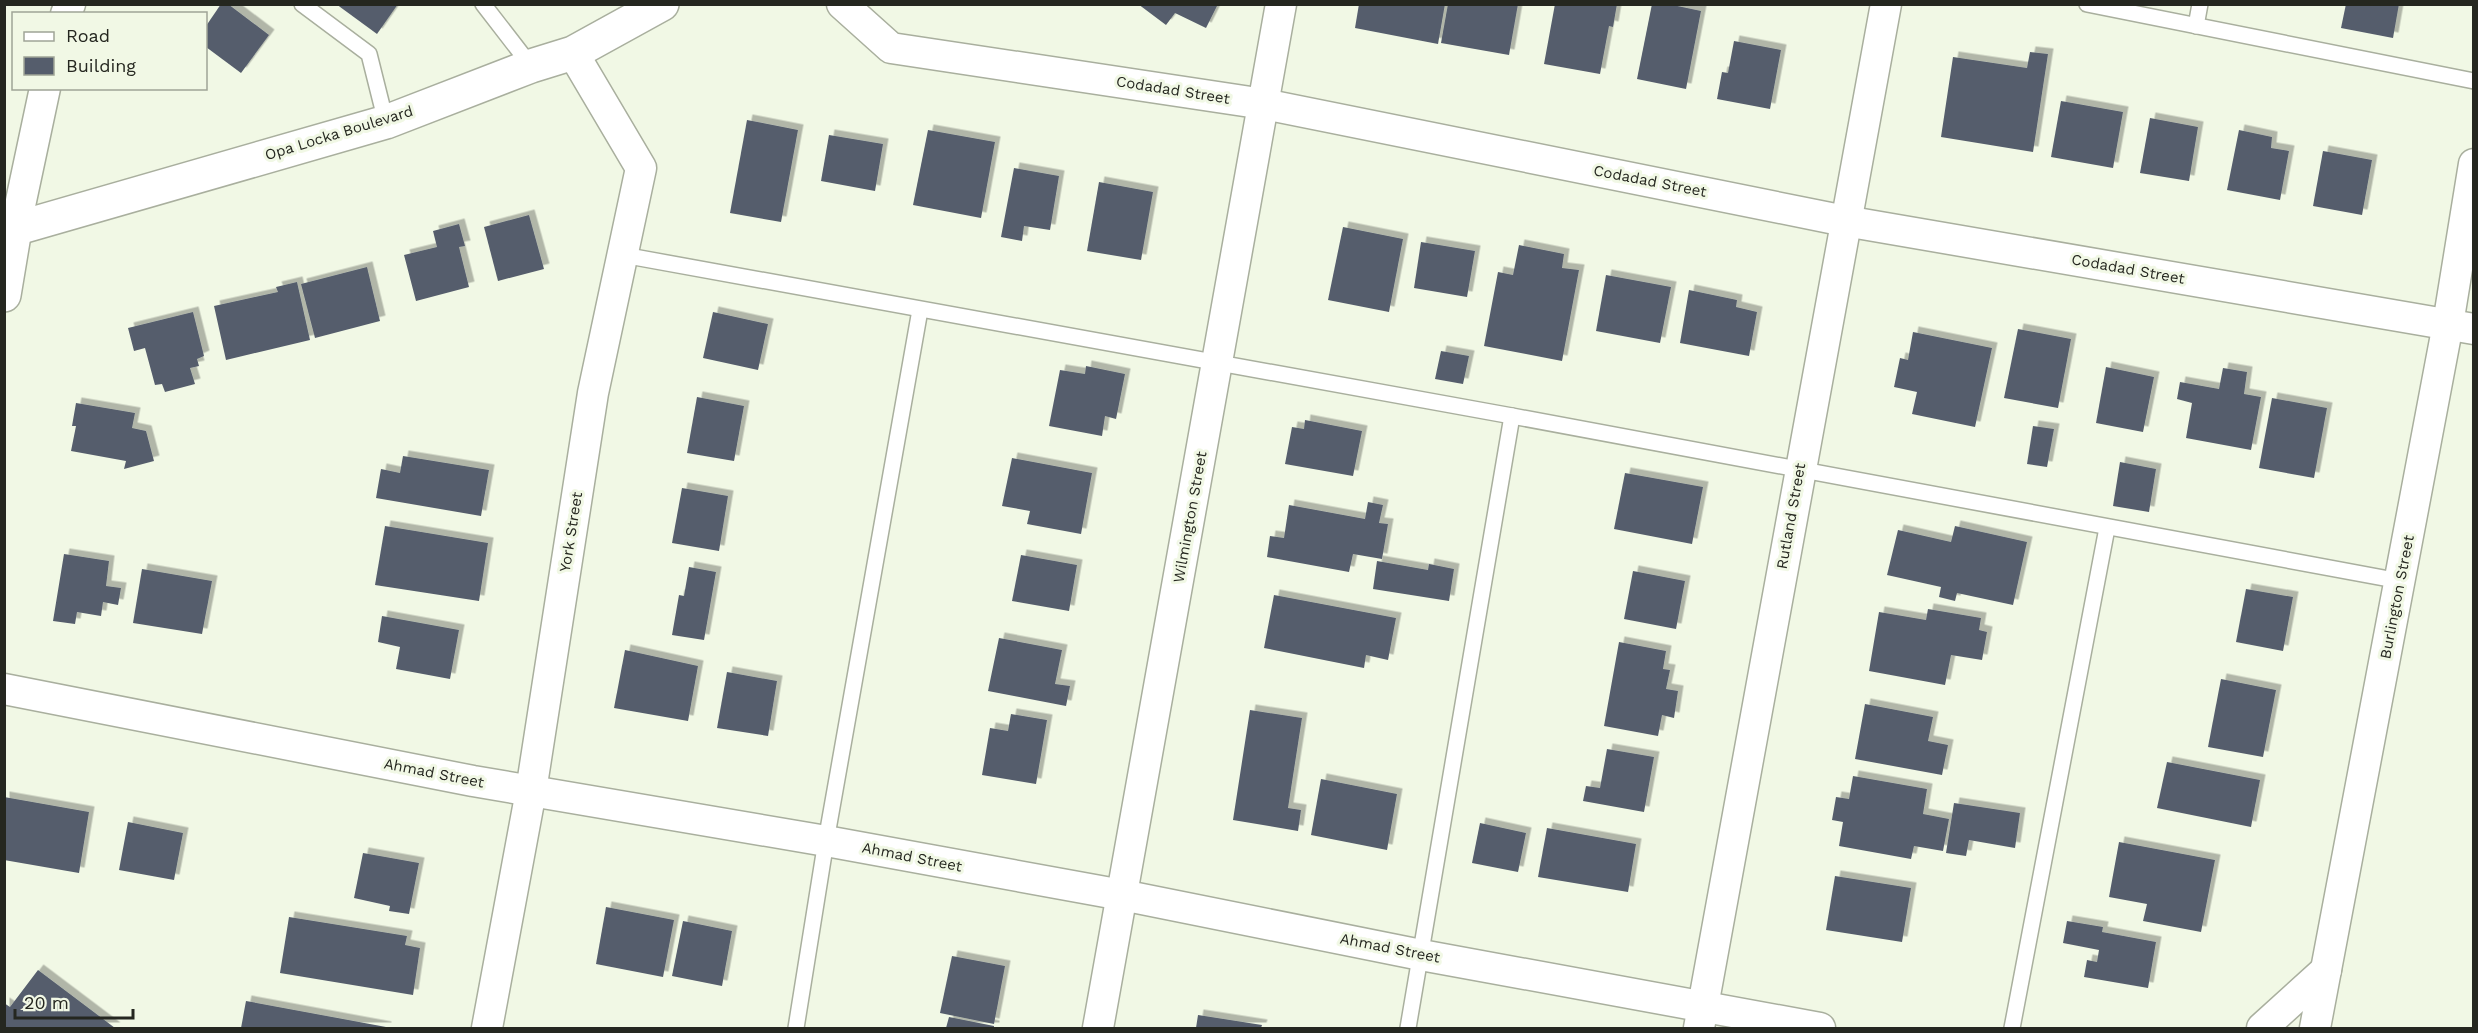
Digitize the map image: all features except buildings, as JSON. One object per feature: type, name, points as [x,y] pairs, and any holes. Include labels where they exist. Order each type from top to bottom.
[{"type":"street","name":"Opa Locka Boulevard","points":[[10,231],[386,122],[531,66],[573,53],[662,4]]},
{"type":"street","name":"Codadad Street","points":[[842,4],[891,48],[1264,104],[1845,221],[2461,327]]},
{"type":"street","name":"Wilmington Street","points":[[1098,1029],[1281,4]]},
{"type":"street","name":"Rutland Street","points":[[1701,1018],[1886,4]]},
{"type":"street","name":"York Street","points":[[487,1029],[531,791],[593,393],[641,168],[573,53]]},
{"type":"street","points":[[4,295],[10,231],[45,90]]},
{"type":"street","name":"Burlington Street","points":[[2315,1029],[2400,581],[2461,327],[2474,164]]},
{"type":"street","name":"Ahmad Street","points":[[4,689],[531,791],[826,841],[1122,895],[1421,955],[1701,1018],[1820,1029]]},
{"type":"street","points":[[2262,1029],[2326,970]]},
{"type":"lane","points":[[302,4],[369,54],[386,122]]},
{"type":"lane","points":[[483,4],[531,66]]},
{"type":"lane","points":[[2087,4],[2474,81]]},
{"type":"lane","points":[[2196,26],[2200,4]]},
{"type":"lane","points":[[622,255],[1512,416],[2400,581]]},
{"type":"lane","points":[[796,1029],[826,841],[920,310]]},
{"type":"lane","points":[[1408,1029],[1512,416]]},
{"type":"lane","points":[[2012,1029],[2108,528]]}]
